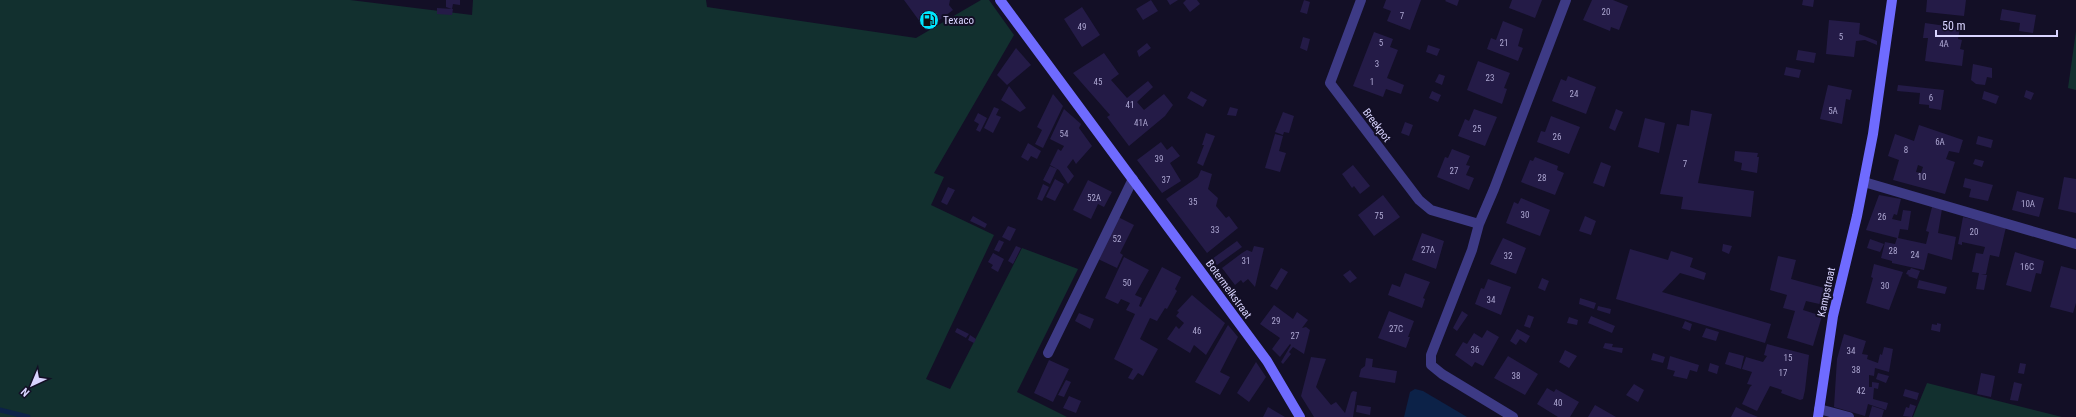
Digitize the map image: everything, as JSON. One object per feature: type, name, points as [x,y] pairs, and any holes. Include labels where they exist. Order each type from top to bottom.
[{"type":"street","name":"Botermelkstraat","points":[[1000,0],[1267,361],[1300,417]]},
{"type":"street","name":"Breekpot","points":[[1361,0],[1330,83],[1419,200],[1431,210],[1479,224]]},
{"type":"street","points":[[1513,417],[1442,374],[1432,365],[1431,355],[1472,250],[1479,224],[1494,189],[1566,0]]},
{"type":"street","name":"Kampstraat","points":[[1849,417],[1819,413],[1833,316],[1864,182],[1882,79],[1892,0]]},
{"type":"street","points":[[1048,353],[1133,179]]},
{"type":"street","points":[[1864,182],[2076,244]]},
{"type":"green space","points":[[0,0],[350,0],[472,15],[473,0],[706,0],[707,7],[916,38],[981,0],[989,0],[1014,35],[934,173],[944,177],[931,205],[994,235],[926,379],[950,389],[1022,248],[1078,269],[1017,392],[1067,417],[0,417]]},
{"type":"green space","points":[[2076,31],[2076,90],[2068,88]]},
{"type":"green space","points":[[1927,383],[2062,417],[1913,417]]},
{"type":"water","points":[[1415,389],[1423,391],[1467,417],[1404,417],[1410,392]]},
{"type":"building","points":[[446,0],[460,0],[460,5],[453,4],[452,9],[446,7]]},
{"type":"building","name":"Texaco","points":[[904,0],[950,0],[949,5],[953,10],[926,30]]},
{"type":"building","points":[[1151,0],[1158,11],[1143,20],[1136,9]]},
{"type":"building","points":[[1167,0],[1178,0],[1170,5]]},
{"type":"building","points":[[1186,0],[1197,0],[1200,4],[1190,12],[1183,3]]},
{"type":"building","points":[[1304,0],[1310,2],[1307,14],[1300,12]]},
{"type":"building","points":[[1386,0],[1421,0],[1410,30],[1387,21],[1391,11],[1383,8]]},
{"type":"building","points":[[1459,0],[1457,6],[1445,1]]},
{"type":"building","points":[[1512,0],[1542,0],[1535,18],[1509,8]]},
{"type":"building","points":[[1592,0],[1613,0],[1628,6],[1619,30],[1611,27],[1610,31],[1583,20]]},
{"type":"building","points":[[1803,0],[1814,0],[1813,7],[1802,5]]},
{"type":"building","points":[[1927,0],[1966,0],[1964,16],[1926,12]]},
{"type":"building","points":[[1082,7],[1100,35],[1082,47],[1064,19]]},
{"type":"building","points":[[437,8],[453,9],[452,15],[437,14]]},
{"type":"building","points":[[2002,9],[2036,15],[2033,33],[2019,31],[2020,23],[2000,20]]},
{"type":"building","points":[[1829,20],[1860,23],[1859,34],[1877,41],[1877,45],[1865,40],[1856,41],[1854,57],[1826,54]]},
{"type":"building","points":[[1503,21],[1523,29],[1518,46],[1523,48],[1518,61],[1487,49],[1491,38],[1496,40]]},
{"type":"building","points":[[1925,23],[1960,28],[1958,39],[1962,40],[1960,49],[1964,50],[1962,66],[1925,61],[1928,38],[1923,38]]},
{"type":"building","points":[[1374,32],[1393,39],[1390,47],[1398,50],[1387,78],[1404,85],[1401,94],[1386,89],[1383,97],[1353,86]]},
{"type":"building","points":[[1303,37],[1310,39],[1307,51],[1300,48]]},
{"type":"building","points":[[1147,43],[1151,48],[1139,57],[1137,51]]},
{"type":"building","points":[[1428,45],[1440,49],[1437,56],[1426,52]]},
{"type":"building","points":[[1016,48],[1031,65],[1007,85],[997,75]]},
{"type":"building","points":[[1798,50],[1816,53],[1814,63],[1796,60]]},
{"type":"building","points":[[1104,53],[1119,74],[1111,80],[1127,98],[1148,81],[1153,87],[1137,102],[1144,110],[1164,94],[1173,105],[1165,116],[1129,146],[1107,117],[1110,115],[1073,73]]},
{"type":"building","points":[[1478,61],[1510,73],[1504,88],[1507,89],[1502,104],[1467,90]]},
{"type":"building","points":[[1973,64],[1992,68],[1992,78],[1987,77],[1985,85],[1976,84],[1971,80]]},
{"type":"building","points":[[1786,67],[1801,70],[1799,78],[1784,75]]},
{"type":"building","points":[[1439,74],[1445,76],[1442,85],[1435,82]]},
{"type":"building","points":[[1568,76],[1596,87],[1586,114],[1552,101],[1561,79],[1566,81]]},
{"type":"building","points":[[1828,85],[1852,90],[1850,100],[1846,99],[1842,124],[1820,119]]},
{"type":"building","points":[[1898,85],[1944,90],[1941,110],[1929,108],[1929,105],[1919,104],[1920,93],[1897,91]]},
{"type":"building","points":[[1009,86],[1026,108],[1020,112],[1001,100]]},
{"type":"building","points":[[2026,90],[2034,93],[2031,100],[2024,97]]},
{"type":"building","points":[[1191,91],[1207,100],[1203,107],[1187,98]]},
{"type":"building","points":[[1432,91],[1441,95],[1438,102],[1429,98]]},
{"type":"building","points":[[1984,91],[1999,96],[1996,104],[1982,99]]},
{"type":"building","points":[[1053,94],[1063,106],[1043,148],[1035,144],[1042,130],[1037,127]]},
{"type":"building","points":[[994,107],[999,109],[996,115],[1001,117],[993,133],[984,128]]},
{"type":"building","points":[[1230,107],[1238,109],[1236,116],[1227,115]]},
{"type":"building","points":[[1064,109],[1081,124],[1079,128],[1092,146],[1076,164],[1073,159],[1067,167],[1074,176],[1068,184],[1059,170],[1050,165],[1058,149],[1061,151],[1064,146],[1050,139]]},
{"type":"building","points":[[1474,109],[1497,117],[1485,146],[1458,136],[1465,119],[1469,121]]},
{"type":"building","points":[[1616,109],[1623,112],[1615,131],[1609,128]]},
{"type":"building","points":[[1691,110],[1712,114],[1698,183],[1754,191],[1751,217],[1681,209],[1683,197],[1660,194],[1677,124],[1689,126]]},
{"type":"building","points":[[1283,112],[1294,116],[1289,133],[1284,132],[1283,135],[1275,132]]},
{"type":"building","points":[[978,113],[987,118],[980,132],[976,130],[979,124],[974,121]]},
{"type":"building","points":[[1551,116],[1580,127],[1569,154],[1537,142],[1541,131],[1545,132]]},
{"type":"building","points":[[1645,118],[1665,123],[1659,153],[1638,147]]},
{"type":"building","points":[[1405,122],[1413,125],[1409,136],[1401,133]]},
{"type":"building","points":[[1919,125],[1963,140],[1959,153],[1949,151],[1946,159],[1955,162],[1945,194],[1893,180],[1899,160],[1888,156],[1895,134],[1914,141]],"holes":[[[1918,165],[1923,167],[1921,173],[1916,172]]]},
{"type":"building","points":[[1206,133],[1215,136],[1203,166],[1197,163],[1204,145],[1202,145]]},
{"type":"building","points":[[1275,134],[1283,136],[1279,151],[1286,153],[1280,172],[1265,168]]},
{"type":"building","points":[[1978,136],[1993,140],[1991,148],[1976,144]]},
{"type":"building","points":[[1161,142],[1167,150],[1172,146],[1180,156],[1170,163],[1181,181],[1162,193],[1137,160]]},
{"type":"building","points":[[1028,143],[1041,151],[1037,159],[1031,156],[1028,161],[1021,157]]},
{"type":"building","points":[[1452,149],[1470,156],[1466,165],[1470,166],[1466,175],[1474,178],[1469,190],[1437,177],[1445,157],[1448,158]]},
{"type":"building","points":[[1735,151],[1758,153],[1757,173],[1741,170],[1742,163],[1734,161]]},
{"type":"building","points":[[1535,157],[1558,166],[1557,170],[1564,173],[1555,195],[1521,182],[1530,160],[1533,161]]},
{"type":"building","points":[[1975,159],[1984,161],[1982,167],[1973,164]]},
{"type":"building","points":[[1601,162],[1611,166],[1604,187],[1593,183]]},
{"type":"building","points":[[1353,165],[1370,186],[1360,194],[1354,186],[1352,188],[1342,174]]},
{"type":"building","points":[[1050,166],[1057,169],[1050,184],[1043,180]]},
{"type":"building","points":[[1201,170],[1212,174],[1208,189],[1218,198],[1216,206],[1226,218],[1229,216],[1238,228],[1207,253],[1166,199],[1198,177]]},
{"type":"building","points":[[2064,177],[2076,179],[2076,213],[2058,209]]},
{"type":"building","points":[[1965,178],[1993,185],[1988,201],[1969,197],[1971,189],[1963,187]]},
{"type":"building","points":[[1055,179],[1064,184],[1055,201],[1046,197]]},
{"type":"building","points":[[1088,180],[1112,192],[1104,207],[1098,204],[1091,219],[1073,210]]},
{"type":"building","points":[[1043,184],[1049,187],[1042,201],[1037,199]]},
{"type":"building","points":[[948,187],[955,190],[947,205],[941,202]]},
{"type":"building","points":[[2017,191],[2044,198],[2039,217],[2012,210]]},
{"type":"building","points":[[1383,195],[1400,217],[1374,236],[1358,215]]},
{"type":"building","points":[[1879,195],[1901,199],[1897,215],[1894,214],[1892,219],[1901,221],[1903,210],[1911,211],[1908,230],[1900,229],[1898,238],[1926,244],[1929,232],[1926,231],[1932,207],[1942,209],[1938,233],[1956,237],[1952,260],[1928,253],[1924,270],[1892,263],[1892,261],[1881,258],[1885,242],[1895,244],[1897,238],[1866,230]]},
{"type":"building","points":[[1521,198],[1550,210],[1540,236],[1506,223],[1514,202],[1518,204]]},
{"type":"building","points":[[973,216],[987,224],[985,228],[970,221]]},
{"type":"building","points":[[1585,216],[1596,221],[1591,235],[1579,231]]},
{"type":"building","points":[[1118,217],[1134,225],[1120,253],[1123,255],[1117,268],[1098,259]]},
{"type":"building","points":[[1963,217],[2006,227],[1999,257],[1990,255],[1986,274],[1981,274],[1987,275],[1984,290],[1976,289],[1979,273],[1972,272],[1976,253],[1983,254],[1985,247],[1962,242],[1962,245],[1958,244]]},
{"type":"building","points":[[1008,226],[1016,229],[1010,241],[1002,237]]},
{"type":"building","points":[[1422,233],[1444,241],[1436,269],[1412,260]]},
{"type":"building","points":[[1503,238],[1526,248],[1516,274],[1490,264]]},
{"type":"building","points":[[1870,239],[1884,244],[1880,252],[1867,248]]},
{"type":"building","points":[[999,240],[1004,242],[999,252],[994,250]]},
{"type":"building","points":[[1237,241],[1242,247],[1217,265],[1212,259]]},
{"type":"building","points":[[1723,244],[1732,246],[1729,254],[1722,251]]},
{"type":"building","points":[[1016,246],[1021,248],[1013,264],[1008,261]]},
{"type":"building","points":[[1254,246],[1264,248],[1255,287],[1248,279],[1243,283],[1241,280],[1235,285],[1222,268],[1247,250],[1252,252]]},
{"type":"building","points":[[1630,249],[1668,260],[1671,251],[1693,258],[1690,267],[1706,273],[1704,280],[1680,273],[1662,292],[1771,324],[1765,343],[1616,299]]},
{"type":"building","points":[[2015,252],[2044,261],[2041,274],[2036,273],[2031,292],[2006,285]]},
{"type":"building","points":[[993,253],[1004,259],[998,272],[991,268],[993,265],[988,262]]},
{"type":"building","points":[[1778,256],[1796,260],[1791,279],[1828,289],[1824,305],[1806,301],[1803,310],[1822,316],[1813,346],[1787,338],[1795,311],[1783,308],[1787,295],[1770,290]]},
{"type":"building","points":[[1124,257],[1149,270],[1135,295],[1142,298],[1139,306],[1141,307],[1162,267],[1181,277],[1175,289],[1177,291],[1167,309],[1165,308],[1157,321],[1150,318],[1140,339],[1158,349],[1143,376],[1138,373],[1133,380],[1128,378],[1133,369],[1114,359],[1135,314],[1126,310],[1130,303],[1121,299],[1118,304],[1105,298]]},
{"type":"building","points":[[1874,264],[1903,272],[1889,310],[1866,303],[1873,278],[1871,277]]},
{"type":"building","points":[[2061,266],[2076,270],[2076,303],[2073,313],[2050,307]]},
{"type":"building","points":[[1281,268],[1288,272],[1277,290],[1270,286]]},
{"type":"building","points":[[1911,268],[1920,271],[1917,279],[1906,274]]},
{"type":"building","points":[[1350,270],[1357,278],[1350,283],[1343,275]]},
{"type":"building","points":[[1405,273],[1430,282],[1423,298],[1425,299],[1422,308],[1388,295],[1392,284],[1400,287]]},
{"type":"building","points":[[1542,278],[1549,281],[1545,291],[1538,288]]},
{"type":"building","points":[[1488,279],[1511,287],[1501,315],[1475,304],[1481,288],[1484,289]]},
{"type":"building","points":[[1919,280],[1947,287],[1945,294],[1917,288]]},
{"type":"building","points":[[1192,295],[1225,323],[1206,355],[1194,345],[1190,353],[1167,339],[1176,326],[1179,329],[1184,323],[1176,316],[1179,312],[1177,311]]},
{"type":"building","points":[[1580,298],[1596,303],[1594,309],[1579,304]]},
{"type":"building","points":[[1274,305],[1293,319],[1297,312],[1308,320],[1302,328],[1306,327],[1310,330],[1304,354],[1293,347],[1289,352],[1291,354],[1283,364],[1281,362],[1291,345],[1290,344],[1280,357],[1272,349],[1280,338],[1260,324]]},
{"type":"building","points":[[1598,306],[1611,309],[1610,314],[1597,310]]},
{"type":"building","points":[[1389,311],[1414,321],[1408,337],[1410,337],[1406,348],[1378,338]]},
{"type":"building","points":[[1462,311],[1468,315],[1457,331],[1453,328]]},
{"type":"building","points":[[1079,313],[1094,319],[1090,329],[1075,321]]},
{"type":"building","points":[[1528,315],[1534,317],[1530,328],[1524,326]]},
{"type":"building","points":[[1591,316],[1615,326],[1612,333],[1588,323]]},
{"type":"building","points":[[1569,317],[1578,320],[1577,325],[1567,323]]},
{"type":"building","points":[[1685,321],[1692,324],[1690,331],[1682,328]]},
{"type":"building","points":[[1937,323],[1941,324],[1940,332],[1931,330],[1932,324],[1937,325]]},
{"type":"building","points":[[1228,325],[1238,337],[1220,372],[1230,377],[1220,395],[1195,382]]},
{"type":"building","points":[[957,328],[969,334],[966,338],[955,332]]},
{"type":"building","points":[[1706,328],[1719,332],[1716,341],[1702,337]]},
{"type":"building","points":[[1517,329],[1530,336],[1526,343],[1520,339],[1516,345],[1510,341]]},
{"type":"building","points":[[1487,330],[1499,337],[1483,366],[1475,362],[1472,367],[1455,355],[1463,342],[1467,344],[1474,333],[1482,338]]},
{"type":"building","points":[[1844,334],[1866,341],[1862,354],[1868,355],[1867,359],[1878,363],[1880,354],[1882,355],[1884,347],[1893,349],[1889,372],[1875,368],[1874,376],[1869,375],[1869,387],[1872,387],[1872,382],[1879,383],[1878,389],[1874,388],[1873,399],[1888,403],[1886,410],[1868,404],[1865,416],[1834,407],[1837,359]]},
{"type":"building","points":[[970,335],[976,339],[974,343],[968,340]]},
{"type":"building","points":[[1605,343],[1613,344],[1612,347],[1623,348],[1622,353],[1603,348]]},
{"type":"building","points":[[1767,344],[1809,355],[1805,390],[1803,399],[1800,400],[1781,393],[1782,390],[1770,386],[1757,411],[1742,404],[1752,385],[1747,384],[1752,372],[1742,369],[1746,357],[1763,362],[1767,356],[1764,355]]},
{"type":"building","points":[[1565,350],[1577,356],[1569,368],[1559,362]]},
{"type":"building","points":[[1729,352],[1744,356],[1741,369],[1725,364]]},
{"type":"building","points":[[1653,353],[1665,357],[1663,363],[1651,360]]},
{"type":"building","points":[[1508,356],[1538,374],[1525,395],[1494,378]]},
{"type":"building","points":[[1670,356],[1699,365],[1697,372],[1690,370],[1687,379],[1673,376],[1675,371],[1667,369]]},
{"type":"building","points":[[1311,357],[1326,359],[1316,387],[1331,405],[1336,402],[1345,413],[1351,393],[1353,391],[1357,392],[1353,417],[1314,417],[1301,396]]},
{"type":"building","points":[[1366,358],[1373,359],[1372,367],[1397,371],[1395,383],[1359,377],[1361,369],[1365,366]]},
{"type":"building","points":[[1049,360],[1069,369],[1053,402],[1034,393]]},
{"type":"building","points":[[1256,362],[1266,377],[1249,402],[1237,393]]},
{"type":"building","points":[[1710,363],[1719,366],[1717,374],[1708,371]]},
{"type":"building","points":[[2020,363],[2026,364],[2024,374],[2018,373]]},
{"type":"building","points":[[1878,373],[1889,376],[1886,383],[1876,379]]},
{"type":"building","points":[[1981,373],[1995,376],[1991,397],[1977,394]]},
{"type":"building","points":[[1066,380],[1071,382],[1064,397],[1058,395]]},
{"type":"building","points":[[2014,382],[2022,384],[2018,401],[2010,400]]},
{"type":"building","points":[[1634,384],[1644,390],[1638,402],[1626,395]]},
{"type":"building","points":[[1547,388],[1554,392],[1556,389],[1579,402],[1570,417],[1558,417],[1537,404]]},
{"type":"building","points":[[1905,389],[1919,393],[1917,400],[1903,396]]},
{"type":"building","points":[[1069,396],[1081,401],[1076,413],[1063,408]]},
{"type":"building","points":[[1910,404],[1916,406],[1912,417],[1903,416],[1906,407],[1909,408]]},
{"type":"building","points":[[1357,405],[1371,407],[1370,415],[1356,412]]},
{"type":"building","points":[[1595,405],[1616,417],[1588,417]]},
{"type":"building","points":[[1872,406],[1884,410],[1882,417],[1869,417]]},
{"type":"building","points":[[1268,407],[1285,417],[1263,417]]},
{"type":"building","points":[[1736,407],[1746,412],[1758,417],[1731,417]]},
{"type":"waterway","points":[[0,410],[28,417]]},
{"type":"place","name":"Texaco","points":[[929,20]]}]
